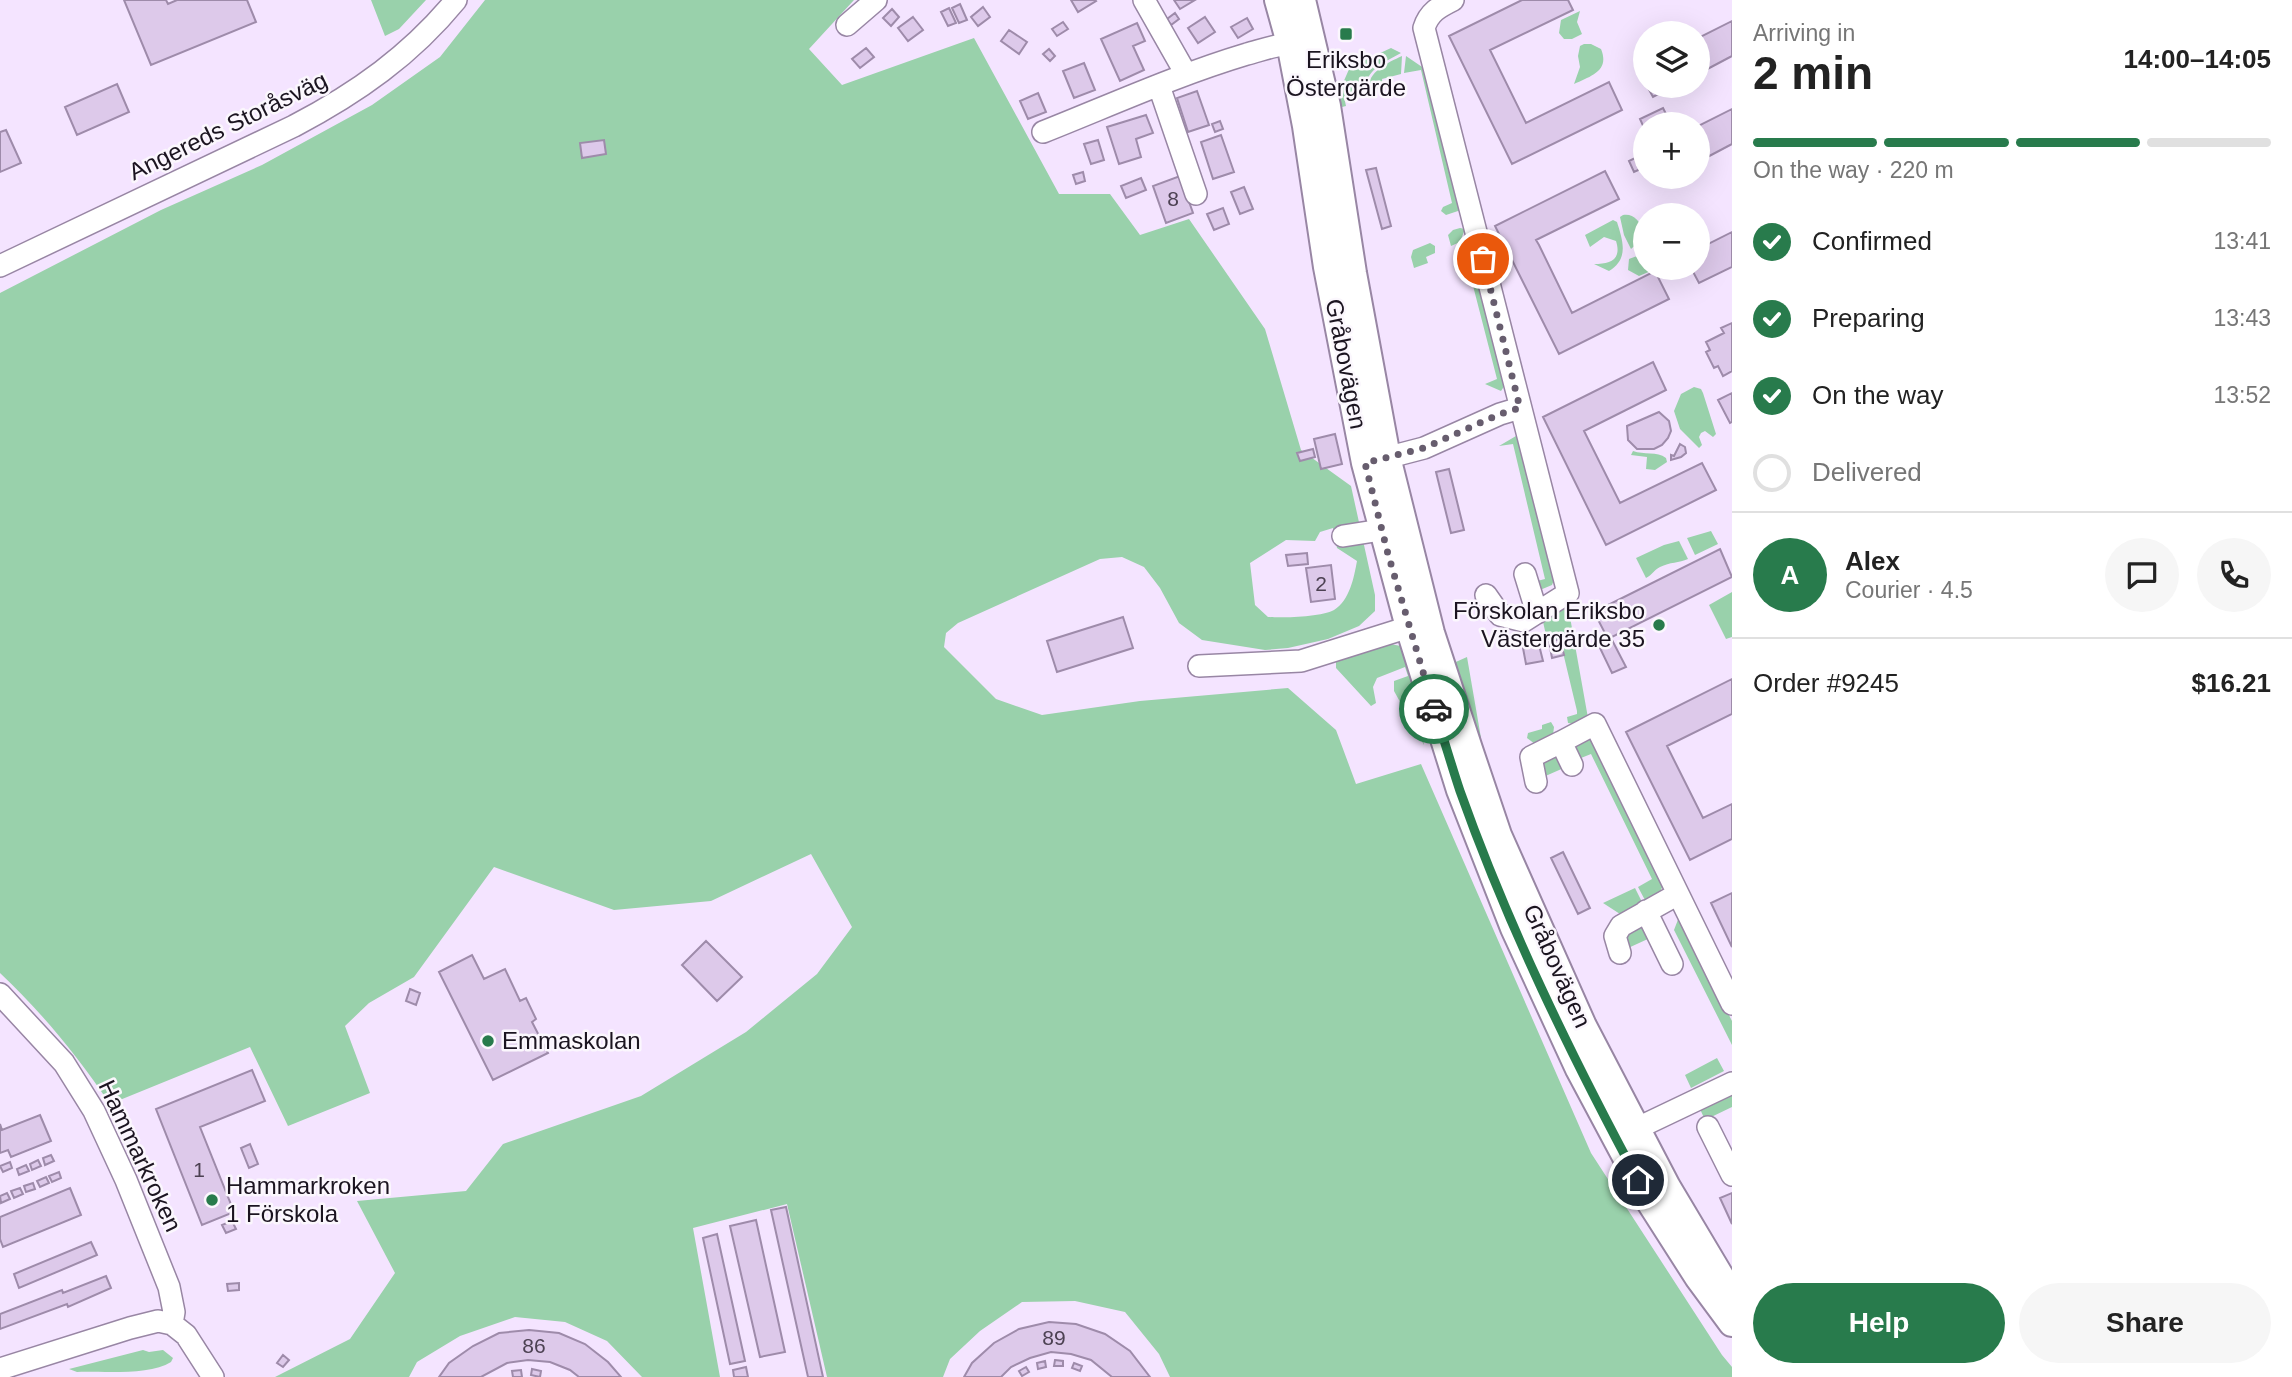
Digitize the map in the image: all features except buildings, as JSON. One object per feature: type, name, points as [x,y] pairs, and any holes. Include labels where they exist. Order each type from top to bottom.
[{"type":"main road","name":"Gråbovägen","points":[[1278,0],[1290,43],[1317,187],[1330,281],[1460,790],[1509,916],[1579,1069],[1667,1187],[1732,1296]]},
{"type":"main road","name":"Gråbovägen","points":[[1302,0],[1327,106],[1357,298],[1376,460],[1381,530],[1420,630]]},
{"type":"main road","name":"Gråbovägen","points":[[1627,1133],[1665,1226],[1732,1323]]},
{"type":"street","name":"Angereds Storåsväg","points":[[0,266],[295,126],[331,106],[365,85],[423,39],[456,0]]},
{"type":"street","points":[[847,25],[876,0]]},
{"type":"street","points":[[1144,0],[1186,74]]},
{"type":"street","points":[[1453,0],[1433,12],[1427,18],[1424,28],[1568,593],[1524,621],[1500,615],[1486,595]]},
{"type":"street","points":[[1043,132],[1186,74],[1290,43],[1315,49]]},
{"type":"street","points":[[1159,86],[1196,194]]},
{"type":"street","points":[[1376,460],[1424,448],[1500,414],[1520,408]]},
{"type":"street","points":[[1343,536],[1381,530]]},
{"type":"street","points":[[1525,574],[1537,613]]},
{"type":"street","points":[[1199,666],[1301,661],[1420,630]]},
{"type":"street","points":[[1536,782],[1531,757],[1595,724],[1732,1004]]},
{"type":"street","points":[[1561,742],[1572,765]]},
{"type":"street","points":[[1620,953],[1615,936],[1621,926],[1678,894]]},
{"type":"street","points":[[1646,911],[1672,964]]},
{"type":"street","name":"Hammarkroken","points":[[0,995],[64,1063],[94,1111],[126,1180],[169,1286],[174,1311],[172,1324]]},
{"type":"street","points":[[1627,1133],[1732,1083]]},
{"type":"street","points":[[1708,1128],[1732,1175]]},
{"type":"street","points":[[0,1368],[158,1321],[172,1324],[186,1335],[213,1377]]},
{"type":"green space","points":[[371,0],[426,0],[399,29],[385,36]]},
{"type":"green space","points":[[485,0],[854,0],[809,49],[842,85],[974,38],[1059,194],[1110,194],[1140,235],[1189,219],[1265,329],[1301,450],[1351,486],[1375,595],[1375,611],[1359,626],[1328,639],[1288,648],[1265,650],[1202,640],[1179,623],[1160,588],[1144,567],[1122,557],[1100,559],[958,623],[946,633],[944,647],[996,699],[1042,715],[1140,701],[1288,688],[1336,730],[1356,784],[1421,764],[1591,1153],[1732,1367],[1732,1377],[1170,1377],[1159,1354],[1125,1312],[1075,1301],[1022,1302],[980,1331],[950,1359],[943,1377],[827,1377],[787,1204],[693,1228],[720,1377],[642,1377],[607,1341],[565,1322],[515,1317],[460,1336],[417,1362],[409,1377],[275,1377],[350,1339],[395,1273],[357,1201],[466,1191],[503,1144],[641,1096],[746,1032],[817,974],[852,927],[811,854],[711,901],[614,910],[494,867],[414,977],[369,1003],[345,1026],[370,1093],[288,1126],[250,1047],[110,1104],[59,1036],[0,973],[0,293],[161,210],[262,165],[372,105],[440,57]],"holes":[[[1333,528],[1337,548],[1357,561],[1348,594],[1334,610],[1311,616],[1268,617],[1255,605],[1250,563],[1286,540],[1315,541],[1320,532]]]},
{"type":"green space","points":[[1580,11],[1577,22],[1582,34],[1572,39],[1564,39],[1559,33],[1561,20]]},
{"type":"green space","points":[[1584,44],[1601,49],[1603,63],[1597,72],[1574,84],[1580,67],[1580,46]]},
{"type":"green space","points":[[1391,48],[1401,53],[1372,72],[1365,92],[1344,97],[1346,106],[1338,108],[1339,92],[1350,67]]},
{"type":"green space","points":[[1402,56],[1401,74],[1382,79],[1383,87],[1368,91],[1374,73]]},
{"type":"green space","points":[[1406,56],[1428,71],[1461,210],[1446,215],[1441,211],[1443,207],[1452,203],[1421,70],[1404,73]]},
{"type":"green space","points":[[1633,216],[1631,249],[1624,235],[1620,217]]},
{"type":"green space","points":[[1613,220],[1617,222],[1623,249],[1620,261],[1609,271],[1594,264],[1605,263],[1616,257],[1616,241],[1604,237],[1590,247],[1585,235]]},
{"type":"green space","points":[[1460,228],[1465,229],[1460,242],[1451,246],[1448,235]]},
{"type":"green space","points":[[1467,233],[1505,385],[1501,391],[1485,384],[1497,379],[1462,243]]},
{"type":"green space","points":[[1430,243],[1435,246],[1435,253],[1426,257],[1428,263],[1414,268],[1411,257],[1413,250]]},
{"type":"green space","points":[[1633,258],[1633,273],[1628,270],[1629,259]]},
{"type":"green space","points":[[1694,387],[1701,389],[1703,393],[1716,434],[1713,437],[1705,431],[1701,433],[1699,437],[1702,445],[1699,448],[1680,429],[1674,411],[1681,394]]},
{"type":"green space","points":[[1516,436],[1554,580],[1552,585],[1540,590],[1533,582],[1545,579],[1513,444],[1499,446]]},
{"type":"green space","points":[[1633,451],[1659,455],[1666,458],[1667,462],[1655,470],[1646,469],[1647,457],[1631,455]]},
{"type":"green space","points":[[1711,531],[1718,544],[1695,555],[1687,538]]},
{"type":"green space","points":[[1679,541],[1688,559],[1660,567],[1646,578],[1636,558]]},
{"type":"green space","points":[[1732,592],[1732,637],[1726,639],[1709,605]]},
{"type":"green space","points":[[1562,602],[1570,617],[1588,718],[1575,724],[1568,723],[1567,717],[1577,714],[1577,711],[1560,640],[1547,640],[1542,617]]},
{"type":"green space","points":[[1390,644],[1401,646],[1417,695],[1424,745],[1394,691],[1394,681],[1408,676],[1405,667],[1377,678],[1373,687],[1376,703],[1371,706],[1336,668],[1336,662]]},
{"type":"green space","points":[[1467,657],[1481,738],[1478,739],[1449,665]]},
{"type":"green space","points":[[1551,722],[1554,727],[1553,735],[1535,744],[1527,738],[1528,733],[1542,729],[1542,725]]},
{"type":"green space","points":[[1588,739],[1593,742],[1663,885],[1659,895],[1646,902],[1638,887],[1652,879],[1591,754],[1576,760],[1573,748],[1575,743]]},
{"type":"green space","points":[[1555,753],[1566,767],[1541,778],[1537,766]]},
{"type":"green space","points":[[1635,888],[1643,904],[1620,914],[1603,903]]},
{"type":"green space","points":[[1679,917],[1732,1021],[1732,1045],[1674,930]]},
{"type":"green space","points":[[1642,922],[1650,938],[1626,949],[1623,936]]},
{"type":"green space","points":[[1717,1058],[1724,1071],[1691,1088],[1685,1075]]},
{"type":"green space","points":[[1732,1095],[1732,1107],[1705,1120],[1700,1109]]},
{"type":"green space","points":[[143,1350],[163,1350],[173,1358],[162,1366],[138,1371],[77,1372],[69,1369]]},
{"type":"way so far","points":[[1434,709],[1381,530],[1365,463],[1424,448],[1500,414],[1520,408],[1483,259]]},
{"type":"place","name":"Eriksbo Östergärde","points":[[1346,34]]},
{"type":"place","name":"Förskolan Eriksbo Västergärde 35","points":[[1659,625]]},
{"type":"place","name":"Emmaskolan","points":[[488,1041]]},
{"type":"place","name":"Hammarkroken 1 Förskola","points":[[212,1200]]},
{"type":"route","points":[[1434,709],[1460,790],[1514,928],[1579,1069],[1638,1180]]}]
